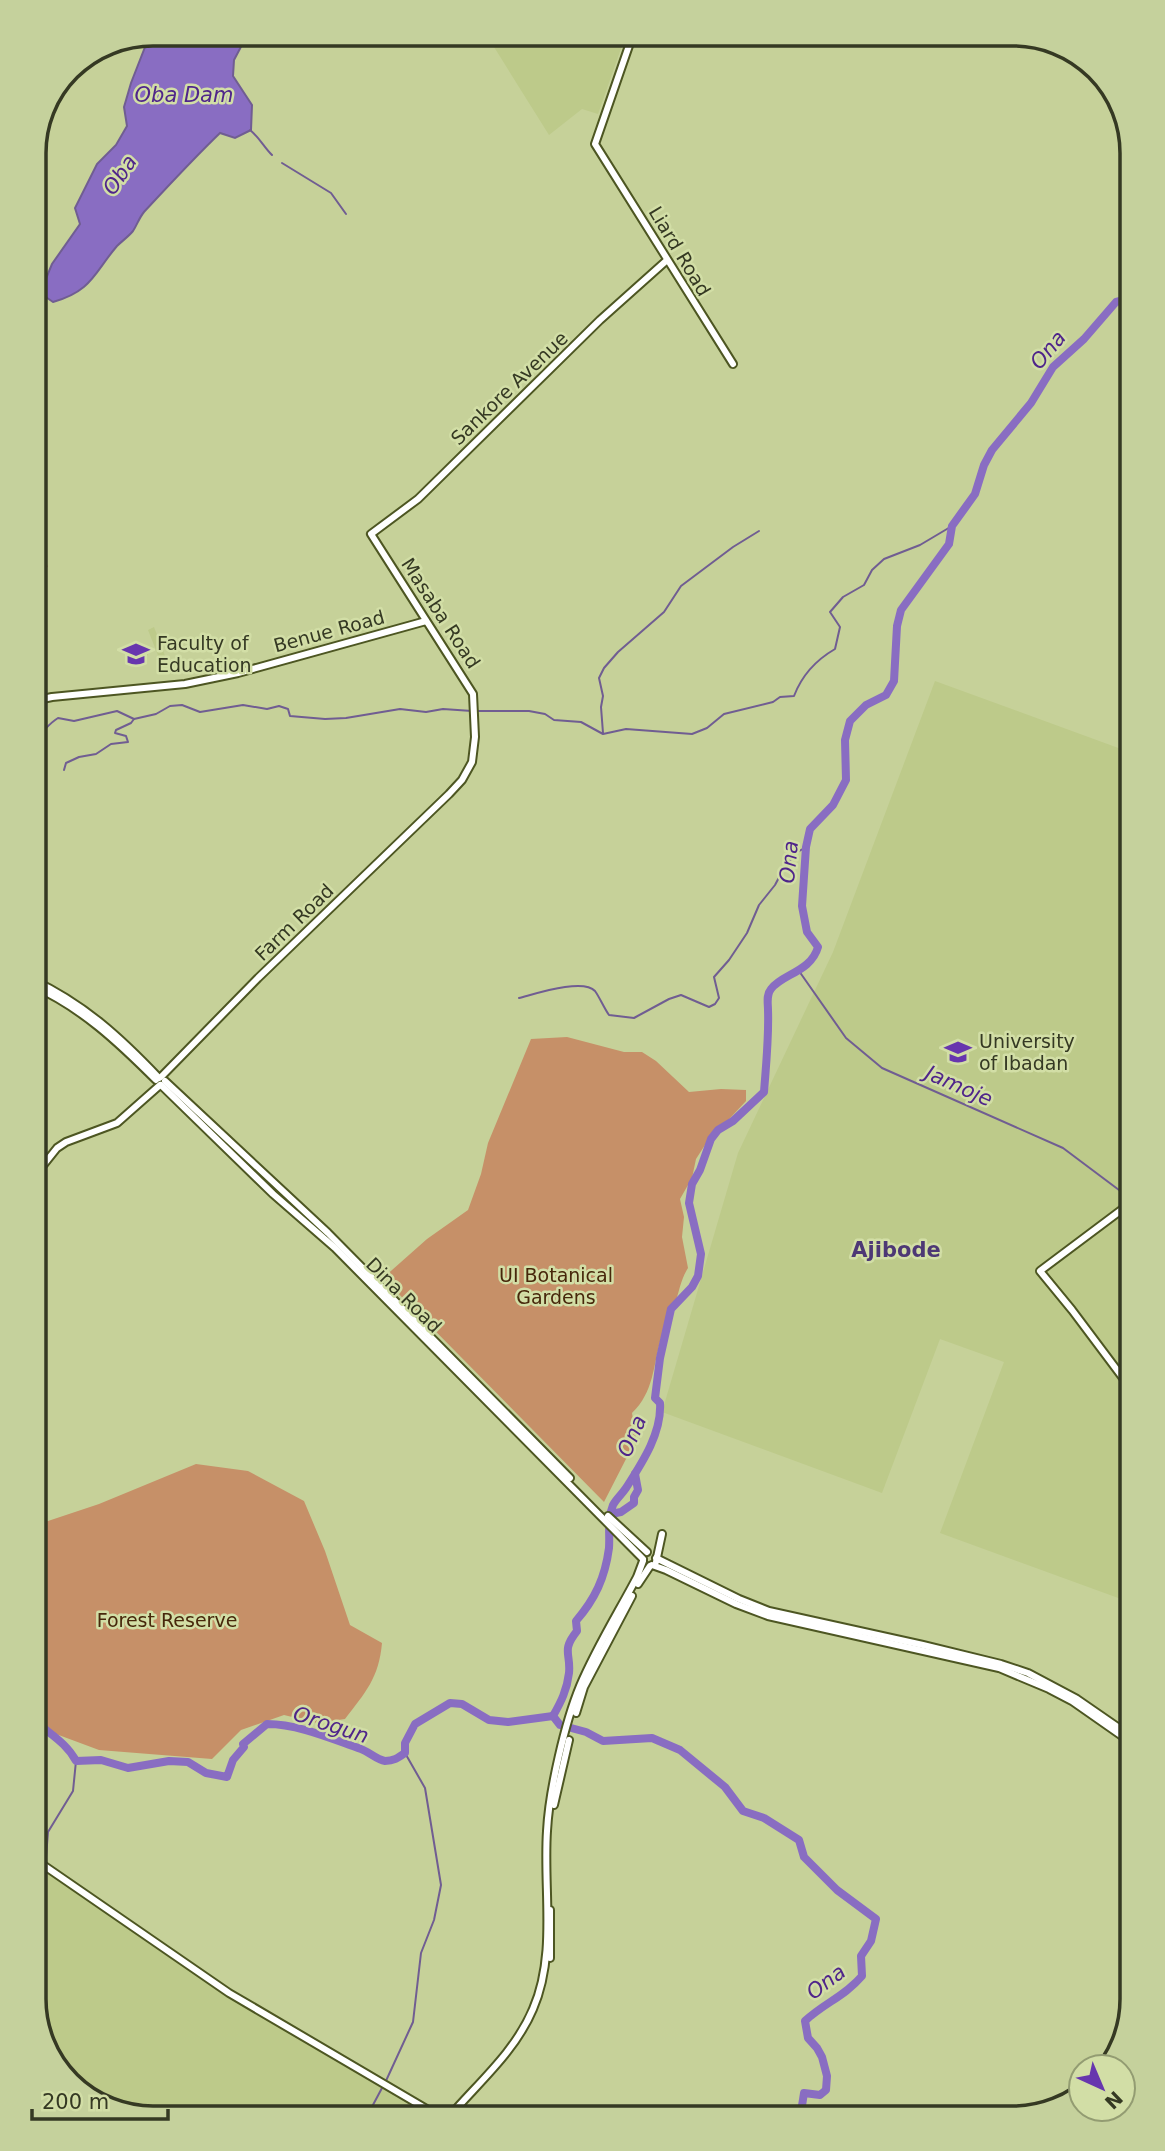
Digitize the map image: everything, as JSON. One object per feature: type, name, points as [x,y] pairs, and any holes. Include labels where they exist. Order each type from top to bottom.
[{"type":"street","name":"Liard Road","points":[[629,46],[595,144],[653,235],[666,261],[733,363]]},
{"type":"street","name":"Sankore Avenue","points":[[371,534],[383,528],[418,499],[600,320],[666,261]]},
{"type":"street","name":"Masaba Road","points":[[371,534],[473,694],[473,754]]},
{"type":"street","name":"Benue Road","points":[[46,698],[186,684],[238,673],[426,621]]},
{"type":"street","name":"Farm Road","points":[[160,1081],[258,978],[449,794],[467,772],[473,754]]},
{"type":"street","points":[[46,986],[85,1009],[109,1028],[160,1081]]},
{"type":"street","points":[[46,992],[106,1032],[160,1081]]},
{"type":"street","points":[[46,1162],[66,1142],[117,1122],[134,1110],[160,1081]]},
{"type":"street","name":"Dina Road","points":[[160,1081],[328,1233],[601,1512],[649,1556]]},
{"type":"street","points":[[1120,1211],[1040,1271],[1120,1374]]},
{"type":"street","points":[[573,1715],[584,1687],[651,1566],[649,1556]]},
{"type":"street","points":[[463,2105],[516,2047],[530,2025],[546,1985],[551,1940],[550,1833],[580,1685],[649,1556]]},
{"type":"street","points":[[649,1556],[769,1611],[923,1645],[1028,1673],[1077,1699],[1120,1729]]},
{"type":"street","points":[[651,1566],[768,1616],[999,1668],[1072,1701],[1120,1734]]},
{"type":"street","points":[[46,1867],[229,1993],[420,2105]]},
{"type":"shaded area","points":[[493,46],[622,46],[598,114],[582,109],[549,135]]},
{"type":"shaded area","name":"Faculty of Education","points":[[154,627],[167,661],[161,663],[148,630]]},
{"type":"shaded area","name":"Faculty of Education","points":[[134,645],[144,645],[148,655],[140,661],[128,663],[124,652]]},
{"type":"shaded area","name":"University of Ibadan","points":[[935,681],[1120,749],[1120,1599],[940,1533],[1004,1362],[940,1339],[882,1493],[662,1412],[738,1153],[833,952]]},
{"type":"shaded area","points":[[46,1871],[411,2105],[146,2105],[125,2102],[99,2091],[77,2074],[60,2052],[48,2019]]},
{"type":"green space","name":"UI Botanical Gardens","points":[[567,1037],[624,1052],[642,1052],[656,1061],[689,1092],[746,1090],[746,1101],[705,1145],[696,1159],[692,1178],[680,1199],[684,1217],[682,1237],[688,1268],[662,1334],[649,1387],[632,1413],[637,1443],[604,1502],[383,1278],[427,1239],[468,1210],[481,1174],[488,1143],[531,1039]]},
{"type":"green space","name":"Forest Reserve","points":[[196,1464],[248,1471],[304,1501],[325,1551],[350,1625],[382,1643],[374,1676],[345,1719],[317,1723],[284,1715],[241,1730],[212,1759],[99,1750],[56,1734],[46,1726],[46,1522],[99,1504]]},
{"type":"water","name":"Oba Dam","points":[[241,46],[234,60],[233,76],[252,105],[251,130],[235,138],[220,133],[144,212],[133,231],[117,246],[91,280],[66,298],[53,302],[46,297],[46,278],[52,264],[80,224],[75,208],[97,164],[116,145],[127,126],[124,107],[145,47]]},
{"type":"waterway","points":[[250,130],[272,155]]},
{"type":"waterway","points":[[282,163],[331,193],[346,214]]},
{"type":"waterway","name":"Ona","points":[[553,1716],[567,1685],[568,1648],[577,1631],[576,1621],[589,1605],[605,1569],[613,1505],[644,1458],[658,1425],[660,1403],[655,1398],[660,1358],[671,1309],[692,1287],[698,1276],[701,1254],[689,1203],[692,1184],[711,1139],[718,1130],[733,1121],[764,1092],[769,991],[809,962],[818,947],[807,932],[802,906],[806,847],[810,829],[833,805],[846,780],[845,740],[850,721],[866,705],[886,695],[894,681],[897,626],[901,610],[949,544],[952,526],[975,494],[992,450],[1031,403],[1053,367],[1120,301]]},
{"type":"waterway","points":[[478,711],[529,711],[545,714],[554,720],[581,722],[603,734],[626,729],[692,734],[707,728],[724,714],[773,702],[780,697],[794,696],[810,669],[835,649],[840,627],[830,612],[843,597],[864,585],[872,570],[884,559],[920,545],[952,526]]},
{"type":"waterway","points":[[603,733],[603,696],[599,678],[604,668],[618,652],[664,612],[681,586],[759,531]]},
{"type":"waterway","points":[[46,728],[58,718],[74,721],[117,711],[134,719],[156,714],[170,706],[182,705],[200,712],[243,705],[267,709],[279,706],[288,709],[290,716],[325,719],[400,709],[426,712],[443,709],[472,711]]},
{"type":"waterway","points":[[64,770],[66,763],[79,757],[96,754],[111,744],[128,742],[126,736],[115,733],[134,719]]},
{"type":"waterway","points":[[519,998],[570,986],[589,987],[595,991],[609,1015],[634,1018],[681,995],[709,1007],[715,1004],[719,998],[714,977],[747,933],[759,905],[784,868],[796,853],[806,847]]},
{"type":"waterway","name":"Jamoje","points":[[799,971],[846,1038],[882,1068],[1063,1148],[1120,1191]]},
{"type":"waterway","name":"Ona","points":[[611,1514],[621,1512],[634,1503],[638,1490],[635,1474]]},
{"type":"waterway","name":"Orogun","points":[[46,1730],[62,1743],[76,1761],[101,1760],[128,1768],[169,1761],[188,1762],[206,1773],[227,1777],[233,1760],[244,1747],[243,1744],[267,1724],[291,1726],[315,1733],[361,1749],[385,1761],[396,1759],[405,1753],[405,1743],[415,1724],[450,1703],[462,1704],[489,1720],[508,1722],[553,1716]]},
{"type":"waterway","name":"Ona","points":[[553,1716],[560,1725],[586,1732],[603,1741],[652,1738],[680,1750],[725,1787],[743,1811],[764,1818],[799,1840],[804,1857],[837,1890],[876,1919],[871,1941],[861,1956],[862,1976],[805,2021],[808,2038],[822,2057],[827,2076],[826,2090],[820,2095],[804,2093],[802,2106]]},
{"type":"waterway","points":[[385,2083],[413,2022],[421,1953],[434,1920],[441,1885],[425,1788],[405,1753]]},
{"type":"waterway","points":[[46,1857],[48,1832],[73,1791],[76,1761]]},
{"type":"waterway","points":[[373,2105],[382,2088]]},
{"type":"place","name":"Faculty of Education","points":[[136,654]]},
{"type":"place","name":"University of Ibadan","points":[[958,1052]]},
{"type":"district","name":"Ajibode","points":[[896,1250]]},
{"type":"water label","name":"Oba","points":[[120,175]]}]
